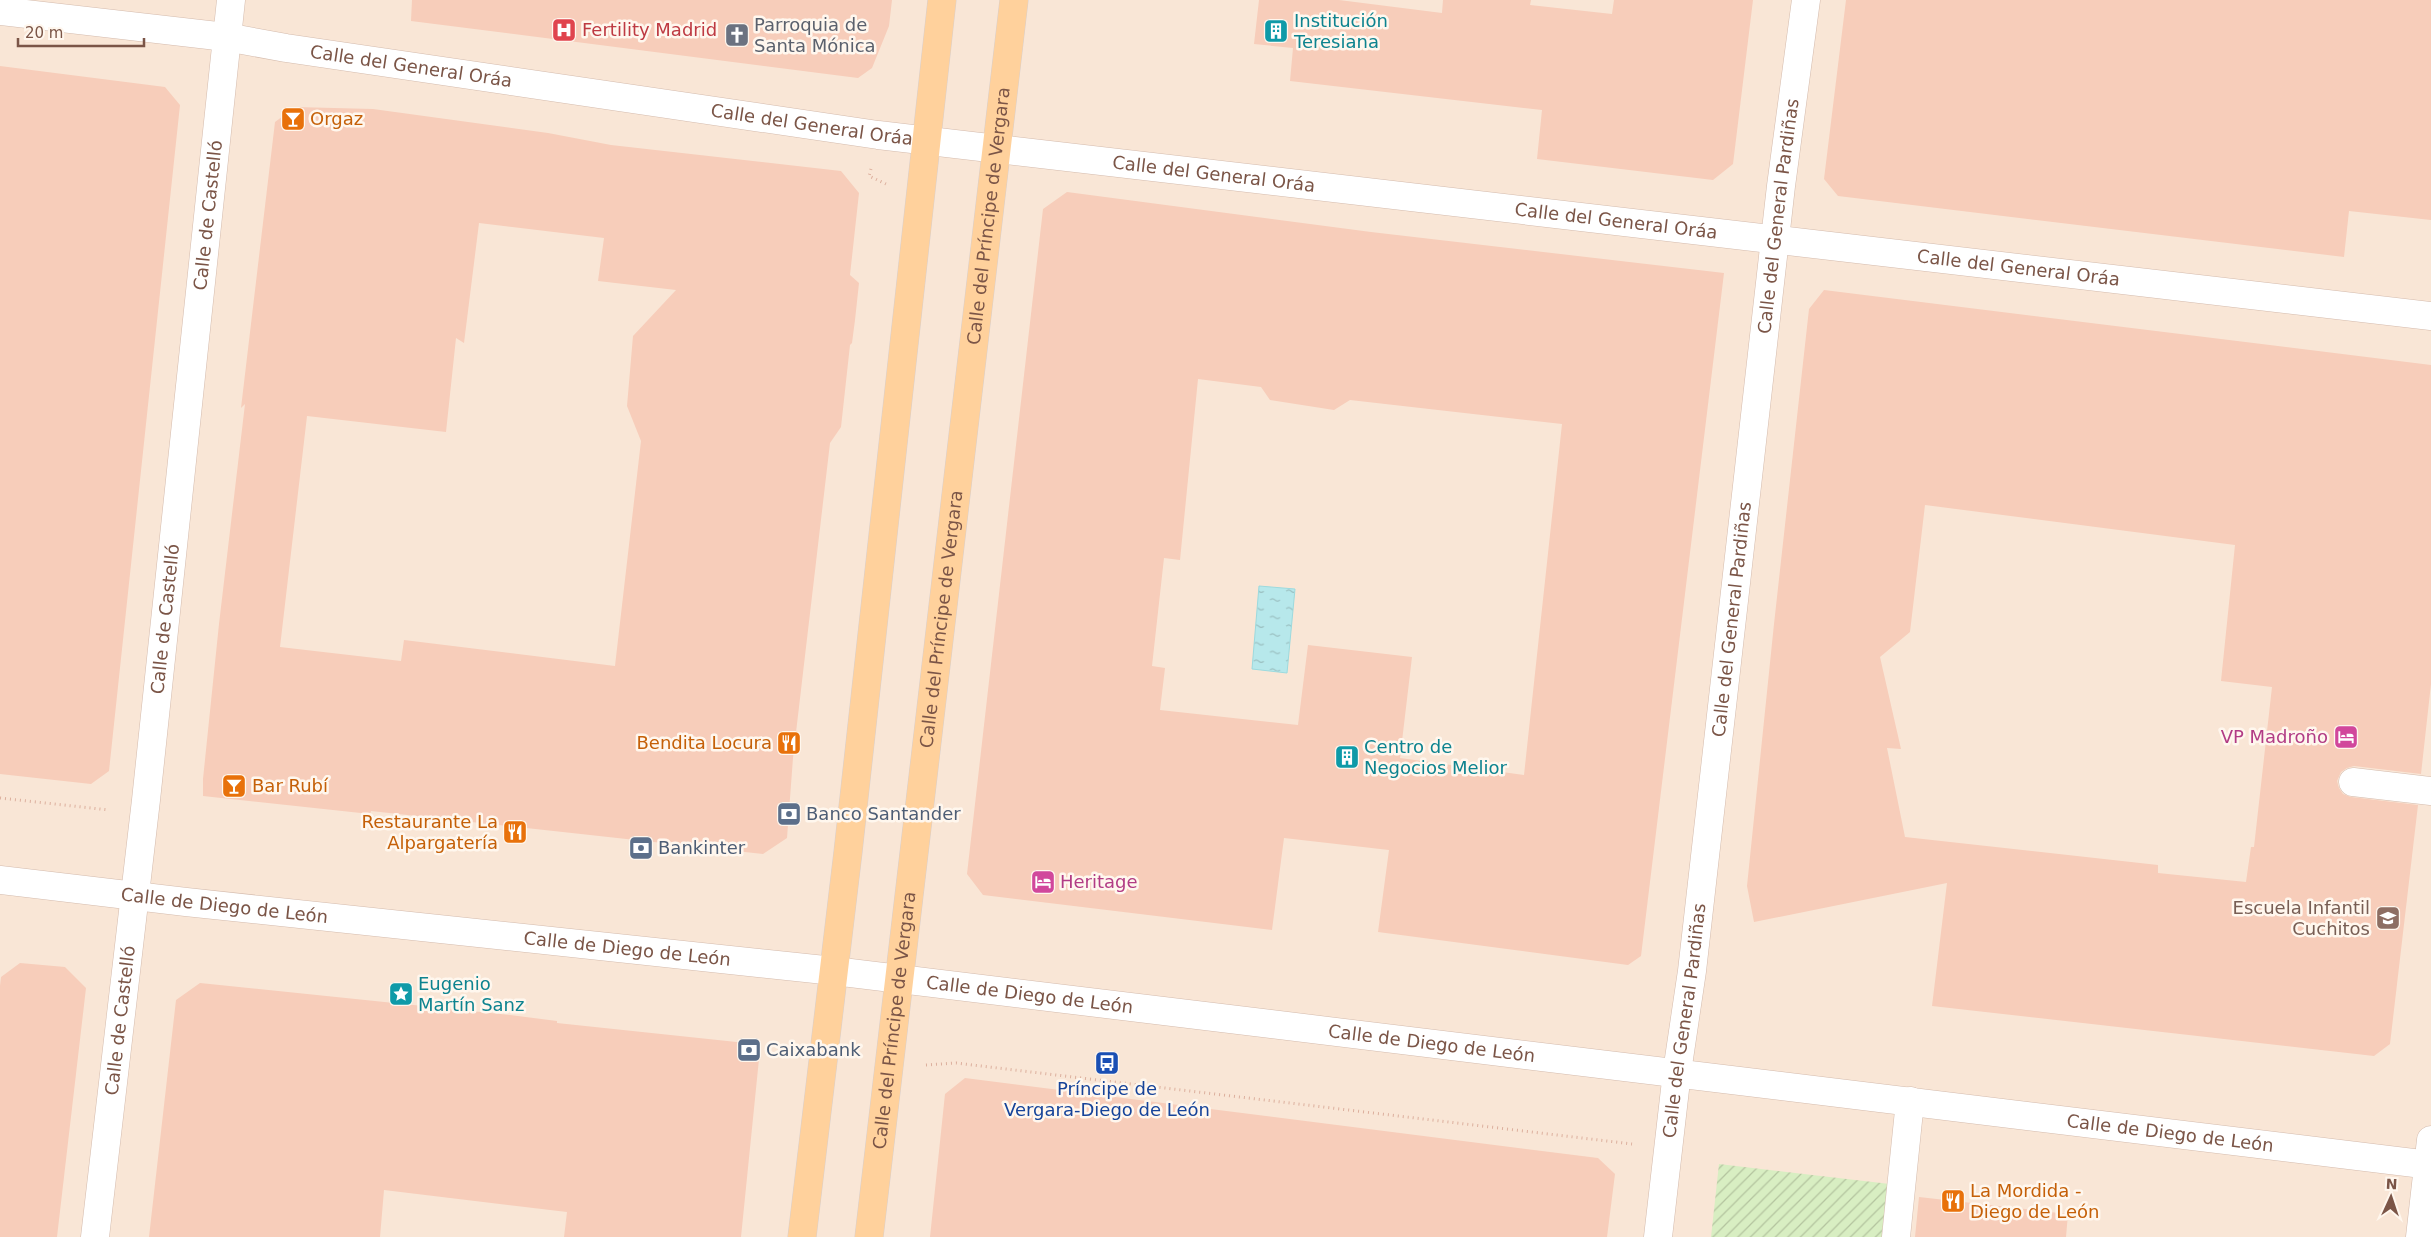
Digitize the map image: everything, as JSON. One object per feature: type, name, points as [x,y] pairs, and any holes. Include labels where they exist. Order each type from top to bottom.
[{"type":"main road","points":[[802,1237],[834,970],[942,0]]},
{"type":"main road","name":"Calle del Príncipe de Vergara","points":[[869,1237],[1014,0]]},
{"type":"street","name":"Calle de Castelló","points":[[95,1237],[146,800],[230,0]]},
{"type":"street","name":"Calle del General Pardiñas","points":[[1658,1237],[1667,1148],[1692,971],[1781,186],[1806,0]]},
{"type":"street","name":"Calle del General Oráa","points":[[0,11],[226,37],[355,58],[926,140],[1776,241],[1836,246],[2431,316]]},
{"type":"street","points":[[2353,782],[2431,791]]},
{"type":"street","name":"Calle de Diego de León","points":[[0,880],[834,970],[1910,1101],[2430,1157]]},
{"type":"street","points":[[1896,1237],[1910,1101]]},
{"type":"street","points":[[2420,1237],[2430,1157]]},
{"type":"path","points":[[0,798],[107,811],[146,800]]},
{"type":"path","points":[[889,1069],[956,1063],[1667,1148]]},
{"type":"shaded area","points":[[0,0],[2431,0],[2431,1237],[0,1237]]},
{"type":"green space","points":[[1719,1164],[1907,1186],[1902,1237],[1711,1237]]},
{"type":"water","points":[[1259,586],[1295,589],[1287,673],[1252,669]]},
{"type":"building","name":"Parroquia de Santa Mónica","points":[[412,0],[892,0],[889,26],[872,68],[858,78],[411,21]]},
{"type":"building","points":[[1259,0],[1339,0],[1442,13],[1443,0],[1531,0],[1530,5],[1612,14],[1614,0],[1753,0],[1733,164],[1713,180],[1537,159],[1542,110],[1290,81],[1293,48],[1254,44]]},
{"type":"building","points":[[1846,0],[2431,0],[2431,220],[2349,211],[2344,257],[1838,196],[1824,179]]},
{"type":"building","points":[[0,66],[165,87],[180,105],[109,771],[91,784],[0,774]]},
{"type":"building","points":[[295,107],[373,109],[548,133],[611,145],[841,171],[859,193],[850,275],[859,283],[855,320],[852,343],[850,345],[841,427],[830,443],[793,758],[787,838],[763,854],[371,811],[370,814],[203,796],[203,779],[219,624],[245,404],[241,408],[275,122]],"holes":[[[479,223],[604,238],[598,281],[676,290],[633,336],[627,406],[641,441],[615,666],[404,640],[401,661],[280,647],[307,416],[446,432],[456,338],[464,343]]]},
{"type":"building","points":[[1067,192],[1371,232],[1724,273],[1641,956],[1628,965],[1378,932],[1389,850],[1284,838],[1272,930],[983,895],[967,874],[1043,209]],"holes":[[[1198,379],[1261,387],[1270,400],[1334,410],[1350,400],[1562,424],[1524,775],[1400,758],[1412,657],[1308,645],[1298,725],[1160,710],[1165,668],[1152,666],[1164,558],[1180,560]]]},
{"type":"building","points":[[1824,290],[2431,365],[2431,684],[2421,774],[2354,766],[2341,772],[2337,781],[2343,794],[2351,797],[2418,805],[2390,1044],[2374,1056],[1932,1006],[1947,883],[1754,922],[1747,886],[1809,309]],"holes":[[[1925,505],[2235,545],[2221,681],[2272,687],[2254,847],[2251,847],[2246,882],[2158,873],[2158,865],[1905,837],[1887,748],[1901,749],[1880,657],[1910,632]]]},
{"type":"building","points":[[20,963],[65,967],[86,988],[57,1237],[0,1237],[0,986],[1,977]]},
{"type":"building","points":[[200,983],[510,1015],[557,1021],[557,1023],[746,1043],[759,1059],[741,1237],[564,1237],[567,1212],[384,1190],[380,1237],[149,1237],[176,1000]]},
{"type":"building","points":[[965,1078],[1598,1158],[1615,1174],[1607,1237],[930,1237],[945,1094]]},
{"type":"building","points":[[1919,1197],[2068,1214],[2066,1237],[1915,1237]]},
{"type":"place","name":"Fertility Madrid","points":[[564,30]]},
{"type":"place","name":"Institución Teresiana","points":[[1276,31]]},
{"type":"place","name":"Parroquia de Santa Mónica","points":[[737,35]]},
{"type":"place","name":"Orgaz","points":[[293,119]]},
{"type":"place","name":"VP Madroño","points":[[2346,737]]},
{"type":"place","name":"Bendita Locura","points":[[789,743]]},
{"type":"place","name":"Centro de Negocios Melior","points":[[1347,757]]},
{"type":"place","name":"Bar Rubí","points":[[234,786]]},
{"type":"place","name":"Banco Santander","points":[[789,814]]},
{"type":"place","name":"Restaurante La Alpargatería","points":[[515,832]]},
{"type":"place","name":"Bankinter","points":[[641,848]]},
{"type":"place","name":"Heritage","points":[[1043,882]]},
{"type":"place","name":"Escuela Infantil Cuchitos","points":[[2388,918]]},
{"type":"place","name":"Eugenio Martín Sanz","points":[[401,994]]},
{"type":"place","name":"Caixabank","points":[[749,1050]]},
{"type":"place","name":"Príncipe de Vergara-Diego de León","points":[[1107,1063]]},
{"type":"place","name":"La Mordida - Diego de León","points":[[1953,1201]]}]
